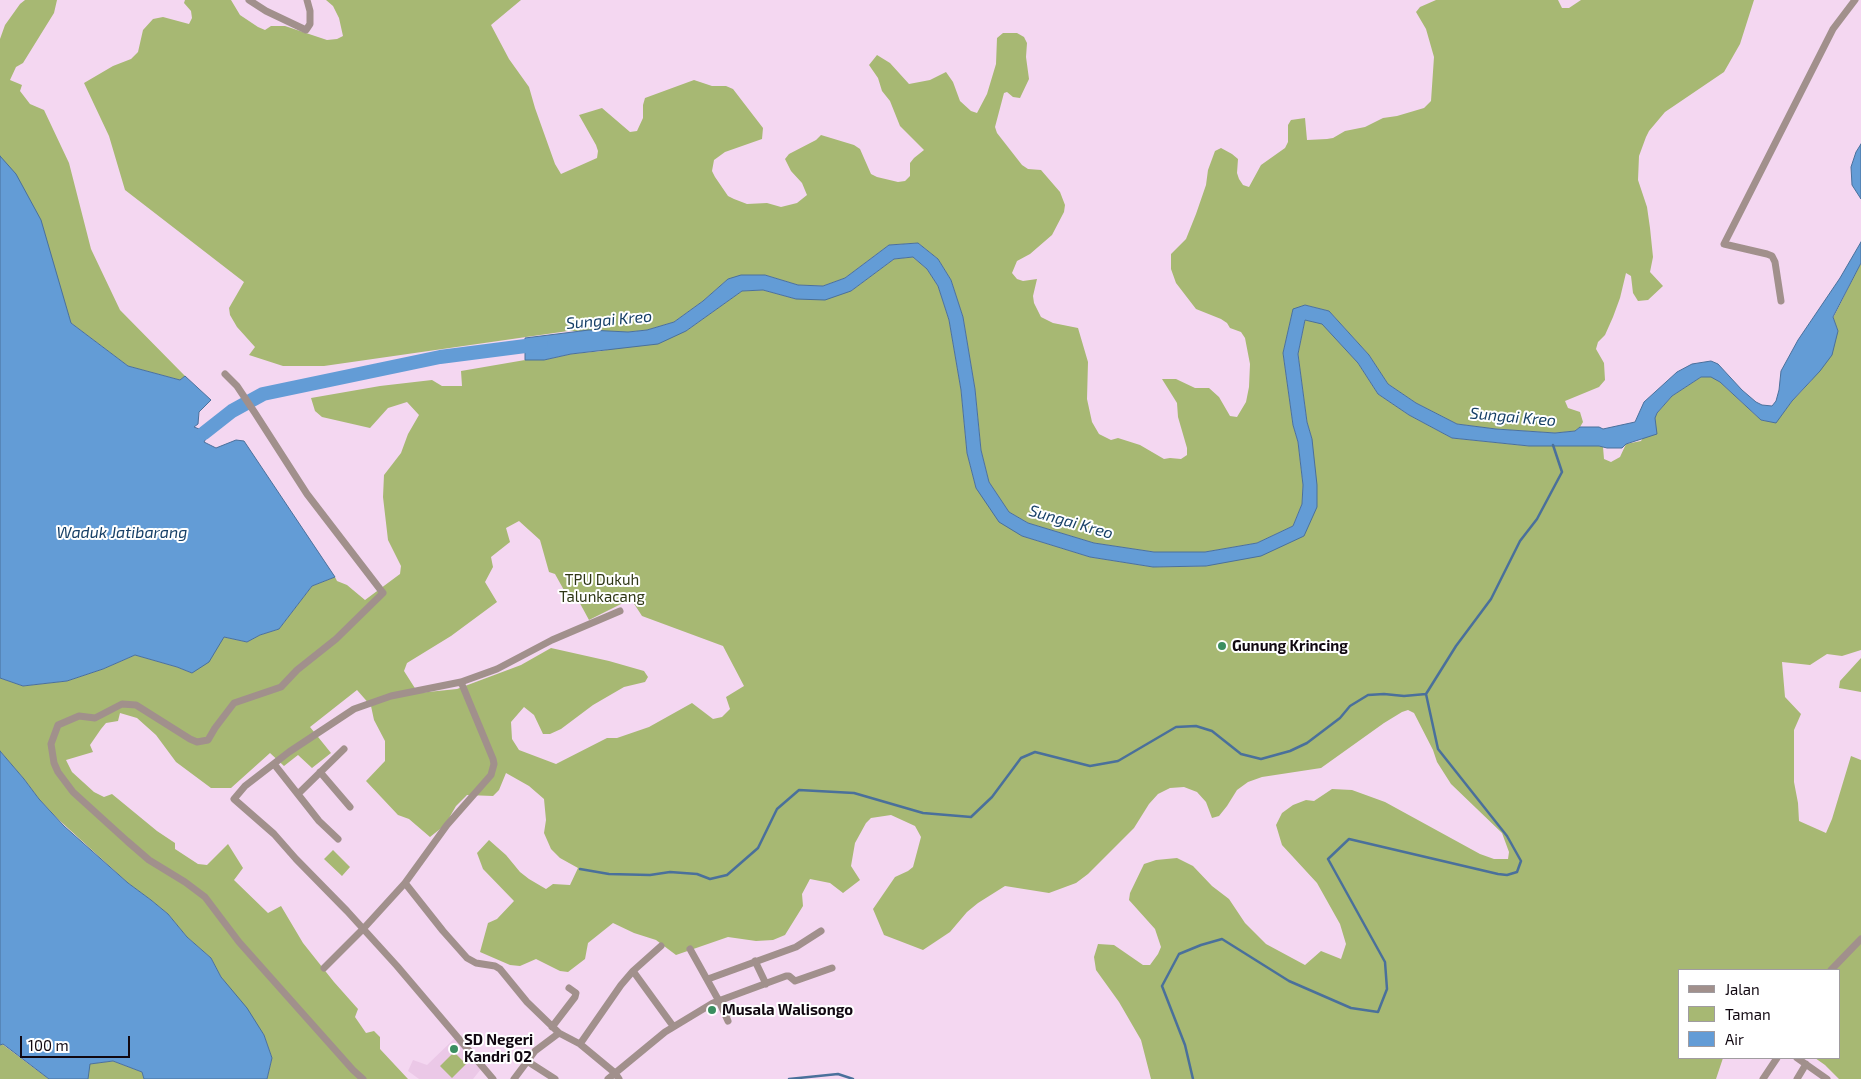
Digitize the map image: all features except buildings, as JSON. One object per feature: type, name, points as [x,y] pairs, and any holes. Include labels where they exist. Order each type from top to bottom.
[{"type":"street","points":[[249,0],[266,11],[306,30],[310,24],[310,11],[307,0]]},
{"type":"street","points":[[1781,301],[1775,262],[1772,256],[1724,244],[1833,29],[1855,0]]},
{"type":"street","points":[[225,374],[237,386],[307,494],[383,593],[336,639],[297,670],[282,687],[234,703],[208,740],[197,742],[190,740],[136,705],[122,704],[94,718],[79,716],[58,726],[51,744],[58,772],[73,792],[150,860],[205,897],[239,942],[363,1079]]},
{"type":"street","points":[[493,1079],[364,928],[296,860],[274,834],[234,799],[245,786],[289,752],[354,709],[391,696],[461,682],[620,611]]},
{"type":"street","points":[[324,968],[405,883],[443,831],[477,793],[493,770],[493,759],[461,682]]},
{"type":"street","points":[[298,793],[344,749]]},
{"type":"street","points":[[274,764],[319,821],[338,839]]},
{"type":"street","points":[[320,772],[350,806]]},
{"type":"street","points":[[405,883],[467,958],[476,963],[495,966],[500,969],[527,1002],[552,1027],[580,1044],[617,1076]]},
{"type":"street","points":[[708,979],[796,947],[821,931]]},
{"type":"street","points":[[1832,969],[1861,939]]},
{"type":"street","points":[[580,1044],[621,985],[661,946]]},
{"type":"street","points":[[690,949],[720,1001],[728,1022]]},
{"type":"street","points":[[755,961],[766,984]]},
{"type":"street","points":[[608,1079],[617,1076],[673,1026],[720,1001],[786,976],[795,981],[832,968]]},
{"type":"street","points":[[633,972],[673,1026]]},
{"type":"street","points":[[552,1027],[575,997],[576,993],[569,988]]},
{"type":"street","points":[[514,1079],[526,1061],[544,1043],[559,1033]]},
{"type":"street","points":[[1763,1079],[1776,1059]]},
{"type":"street","points":[[1798,1059],[1827,1079]]},
{"type":"street","points":[[526,1061],[555,1079]]},
{"type":"street","points":[[1797,1079],[1806,1064]]},
{"type":"shaded area","name":"SD Negeri Kandri 02","points":[[455,1038],[481,1069],[473,1079],[419,1079],[408,1071],[413,1060],[427,1065]]},
{"type":"green space","points":[[25,0],[57,0],[54,13],[23,63],[16,67],[10,80],[22,85],[20,91],[30,104],[44,110],[69,163],[91,249],[120,310],[185,376],[180,380],[128,366],[71,323],[55,274],[0,156],[0,39],[5,25]]},
{"type":"green space","points":[[185,0],[231,0],[240,15],[265,30],[271,26],[285,26],[327,40],[343,36],[339,18],[333,6],[326,0],[521,0],[491,25],[509,59],[529,87],[555,164],[561,174],[597,158],[598,151],[596,145],[579,115],[602,108],[630,132],[637,131],[643,118],[645,98],[694,80],[712,86],[726,86],[733,89],[763,128],[762,139],[725,152],[714,160],[712,171],[728,196],[747,204],[767,203],[781,207],[797,203],[807,195],[802,183],[791,171],[785,159],[789,154],[816,140],[821,135],[854,145],[860,149],[871,174],[877,177],[898,182],[905,181],[910,176],[910,163],[924,150],[900,126],[890,101],[882,91],[878,78],[869,65],[877,55],[890,63],[909,84],[930,80],[946,72],[953,82],[960,101],[971,111],[977,113],[987,94],[996,64],[997,38],[1003,33],[1017,33],[1024,37],[1027,43],[1026,57],[1029,79],[1020,98],[1013,97],[1007,92],[1004,93],[995,127],[997,133],[1022,165],[1028,169],[1041,170],[1060,192],[1065,205],[1064,212],[1052,235],[1030,254],[1017,261],[1012,273],[1017,279],[1023,281],[1037,279],[1033,296],[1034,303],[1041,317],[1053,323],[1078,328],[1088,362],[1087,399],[1092,422],[1099,434],[1111,440],[1118,438],[1140,445],[1164,459],[1181,459],[1187,455],[1187,448],[1178,417],[1177,403],[1162,379],[1176,379],[1195,388],[1209,388],[1219,397],[1230,416],[1237,417],[1246,402],[1249,387],[1250,364],[1245,338],[1241,332],[1230,328],[1221,319],[1196,309],[1176,283],[1171,269],[1171,254],[1186,239],[1206,185],[1208,170],[1215,151],[1221,148],[1238,159],[1237,173],[1239,179],[1243,185],[1249,187],[1261,165],[1285,148],[1288,142],[1288,125],[1291,120],[1305,118],[1307,140],[1327,139],[1333,138],[1345,131],[1365,127],[1383,118],[1424,108],[1431,101],[1434,57],[1426,29],[1416,12],[1420,7],[1436,0],[1558,0],[1562,8],[1569,8],[1581,0],[1754,0],[1740,44],[1724,72],[1665,112],[1646,137],[1639,156],[1638,180],[1647,207],[1650,228],[1653,257],[1650,272],[1663,286],[1648,300],[1638,301],[1633,293],[1631,276],[1626,273],[1613,317],[1605,335],[1598,342],[1596,349],[1604,363],[1605,380],[1599,387],[1565,401],[1568,408],[1580,412],[1583,422],[1580,427],[1575,431],[1555,433],[1457,424],[1416,403],[1388,384],[1369,355],[1329,311],[1305,305],[1293,310],[1283,353],[1303,485],[1302,504],[1293,526],[1257,543],[1205,552],[1154,552],[1094,543],[1028,523],[1009,512],[989,482],[981,450],[975,389],[963,317],[951,280],[938,259],[918,243],[889,245],[845,278],[823,286],[798,285],[765,275],[728,279],[703,301],[674,322],[647,330],[628,332],[568,331],[324,366],[283,366],[249,355],[255,347],[237,327],[230,315],[229,308],[244,282],[125,190],[109,136],[84,83],[113,66],[131,59],[138,52],[143,30],[153,19],[163,17],[189,24],[192,18],[191,11],[184,3]]},
{"type":"green space","name":"TPU Dukuh Talunkacang","points":[[913,257],[927,269],[938,286],[949,320],[961,390],[967,453],[976,488],[1022,536],[1090,557],[1153,567],[1206,566],[1304,536],[1312,439],[1307,422],[1298,354],[1305,320],[1322,323],[1358,363],[1378,394],[1409,415],[1452,438],[1529,446],[1599,446],[1603,447],[1604,459],[1611,462],[1620,457],[1626,444],[1641,441],[1657,413],[1672,396],[1701,377],[1711,376],[1720,382],[1761,420],[1776,422],[1811,381],[1838,331],[1833,318],[1861,263],[1861,650],[1842,656],[1827,654],[1810,665],[1782,662],[1785,697],[1801,714],[1794,730],[1794,782],[1799,821],[1826,833],[1851,756],[1861,760],[1861,1079],[1839,1079],[1816,1059],[1841,1059],[1841,969],[1678,969],[1678,1059],[1723,1059],[1716,1079],[1151,1079],[1141,1040],[1119,1002],[1096,970],[1094,957],[1098,944],[1114,945],[1143,965],[1150,965],[1158,954],[1161,947],[1155,929],[1129,900],[1130,893],[1144,864],[1156,860],[1177,858],[1193,866],[1212,886],[1229,899],[1245,923],[1266,944],[1305,965],[1321,951],[1341,959],[1346,944],[1340,924],[1317,883],[1282,845],[1276,825],[1282,813],[1293,805],[1306,800],[1314,801],[1332,789],[1352,790],[1385,802],[1480,854],[1494,859],[1508,859],[1509,852],[1502,833],[1451,784],[1437,762],[1414,713],[1408,710],[1384,723],[1321,768],[1262,777],[1248,782],[1237,790],[1219,816],[1212,818],[1206,802],[1197,792],[1184,787],[1170,788],[1158,794],[1149,804],[1134,828],[1088,874],[1076,883],[1049,893],[1005,886],[978,903],[967,912],[950,932],[923,950],[884,935],[873,909],[895,877],[913,867],[921,837],[915,826],[891,815],[871,818],[866,823],[855,843],[851,866],[860,880],[843,893],[830,883],[810,879],[802,894],[803,906],[785,935],[773,940],[756,941],[728,937],[676,955],[656,940],[634,933],[613,923],[588,943],[585,959],[568,972],[560,971],[536,959],[520,966],[510,965],[480,952],[488,923],[497,919],[514,901],[483,869],[477,853],[489,840],[506,855],[520,872],[546,889],[553,884],[570,885],[578,868],[560,858],[551,849],[544,833],[546,820],[544,799],[529,786],[506,773],[499,790],[493,796],[467,795],[456,806],[445,825],[430,837],[409,819],[398,815],[366,781],[385,761],[385,741],[374,720],[371,706],[357,690],[310,727],[331,753],[312,768],[298,755],[284,766],[270,753],[231,788],[211,788],[176,762],[156,735],[137,718],[120,713],[118,721],[106,723],[101,729],[90,745],[93,752],[66,760],[72,772],[94,792],[104,797],[112,794],[157,831],[175,843],[175,849],[198,864],[207,865],[228,844],[243,868],[234,880],[268,913],[281,906],[303,943],[358,1009],[355,1017],[366,1033],[374,1031],[380,1037],[380,1049],[408,1079],[267,1079],[272,1058],[264,1035],[221,977],[211,958],[187,937],[168,914],[128,883],[59,820],[39,799],[0,751],[0,678],[23,686],[67,681],[103,669],[135,655],[192,673],[224,637],[247,642],[260,635],[279,629],[312,586],[335,577],[337,581],[347,585],[365,600],[400,574],[401,566],[388,540],[383,497],[384,475],[401,453],[408,434],[419,415],[407,402],[388,408],[370,428],[322,417],[315,411],[311,398],[380,386],[432,380],[442,386],[462,386],[461,371],[525,360],[544,360],[571,354],[602,351],[686,331],[742,291],[763,290],[796,299],[851,291],[894,259]],"holes":[[[519,521],[540,540],[549,572],[555,574],[565,592],[576,596],[589,620],[631,599],[642,616],[723,646],[744,686],[726,697],[730,709],[722,717],[713,719],[692,703],[649,727],[617,738],[607,738],[556,764],[519,750],[512,739],[511,722],[524,707],[534,715],[543,734],[550,734],[561,729],[593,705],[624,687],[645,682],[648,677],[644,671],[551,648],[521,665],[457,689],[418,693],[404,671],[407,663],[451,636],[497,602],[485,582],[493,567],[491,557],[510,542],[506,528]]]},
{"type":"green space","points":[[1861,658],[1861,692],[1839,688],[1840,681]]},
{"type":"green space","points":[[333,850],[350,867],[342,876],[324,859]]},
{"type":"green space","points":[[2,1044],[49,1079],[0,1079],[0,1045]]},
{"type":"green space","points":[[454,1052],[466,1064],[452,1078],[440,1066]]},
{"type":"green space","points":[[113,1061],[142,1072],[144,1079],[88,1079],[89,1064]]},
{"type":"water","points":[[1861,144],[1861,199],[1852,185],[1851,167]]},
{"type":"water","name":"Waduk Jatibarang","points":[[0,156],[16,174],[41,220],[71,323],[128,366],[180,380],[185,376],[211,400],[199,412],[198,424],[194,427],[202,429],[207,437],[204,442],[216,448],[236,440],[244,441],[335,577],[312,586],[279,629],[260,635],[247,642],[224,637],[209,662],[192,673],[135,655],[103,669],[67,681],[23,686],[0,678]]},
{"type":"water","points":[[1861,242],[1861,263],[1833,317],[1838,331],[1832,355],[1792,401],[1776,423],[1761,420],[1720,382],[1711,377],[1701,377],[1672,396],[1657,413],[1655,418],[1657,434],[1626,444],[1622,448],[1599,446],[1529,446],[1452,438],[1409,415],[1378,394],[1358,363],[1322,324],[1305,320],[1298,354],[1307,422],[1312,439],[1317,485],[1317,507],[1304,536],[1261,556],[1206,566],[1153,567],[1090,557],[1022,536],[999,522],[976,488],[967,453],[961,390],[949,320],[938,286],[927,269],[913,257],[894,259],[851,291],[825,300],[796,299],[763,290],[742,291],[686,331],[658,344],[571,354],[544,360],[525,360],[525,338],[589,330],[628,332],[647,330],[674,322],[703,301],[728,279],[741,275],[765,275],[798,285],[823,286],[845,278],[889,245],[918,243],[938,259],[951,280],[963,317],[975,389],[981,450],[989,482],[1009,512],[1028,523],[1094,543],[1154,552],[1205,552],[1257,543],[1293,526],[1302,504],[1303,485],[1298,442],[1293,425],[1283,353],[1293,309],[1305,305],[1329,311],[1369,355],[1388,384],[1416,403],[1457,424],[1555,433],[1575,431],[1580,427],[1599,427],[1603,429],[1635,422],[1644,402],[1677,372],[1692,364],[1711,361],[1718,364],[1756,402],[1772,406],[1776,401],[1779,390],[1781,371],[1798,340],[1840,278]]},
{"type":"water","points":[[0,751],[64,826],[128,883],[168,914],[187,937],[211,958],[221,977],[247,1008],[264,1035],[272,1058],[267,1079],[144,1079],[142,1072],[113,1061],[90,1064],[88,1079],[49,1079],[3,1044],[0,1045]]},
{"type":"waterway","name":"Sungai Kreo","points":[[204,433],[232,411],[263,394],[440,357],[541,344]]},
{"type":"waterway","points":[[1193,1079],[1185,1045],[1162,986],[1179,954],[1201,945],[1222,939],[1289,981],[1351,1008],[1378,1012],[1387,989],[1385,962],[1328,859],[1349,839],[1498,874],[1507,875],[1517,872],[1521,861],[1507,836],[1438,749],[1426,694],[1456,646],[1491,599],[1520,541],[1537,519],[1562,472],[1553,445]]},
{"type":"waterway","points":[[580,869],[609,874],[650,875],[670,872],[697,874],[710,879],[727,875],[758,848],[777,809],[799,790],[854,793],[923,813],[971,817],[992,797],[1021,758],[1035,752],[1090,766],[1118,761],[1176,727],[1196,726],[1212,731],[1241,754],[1261,759],[1290,751],[1307,743],[1340,718],[1350,706],[1368,695],[1404,696],[1426,694]]},
{"type":"waterway","points":[[789,1079],[838,1074],[853,1079]]},
{"type":"place","name":"Gunung Krincing","points":[[1222,646]]},
{"type":"place","name":"Musala Walisongo","points":[[712,1010]]},
{"type":"place","name":"SD Negeri Kandri 02","points":[[454,1049]]}]
